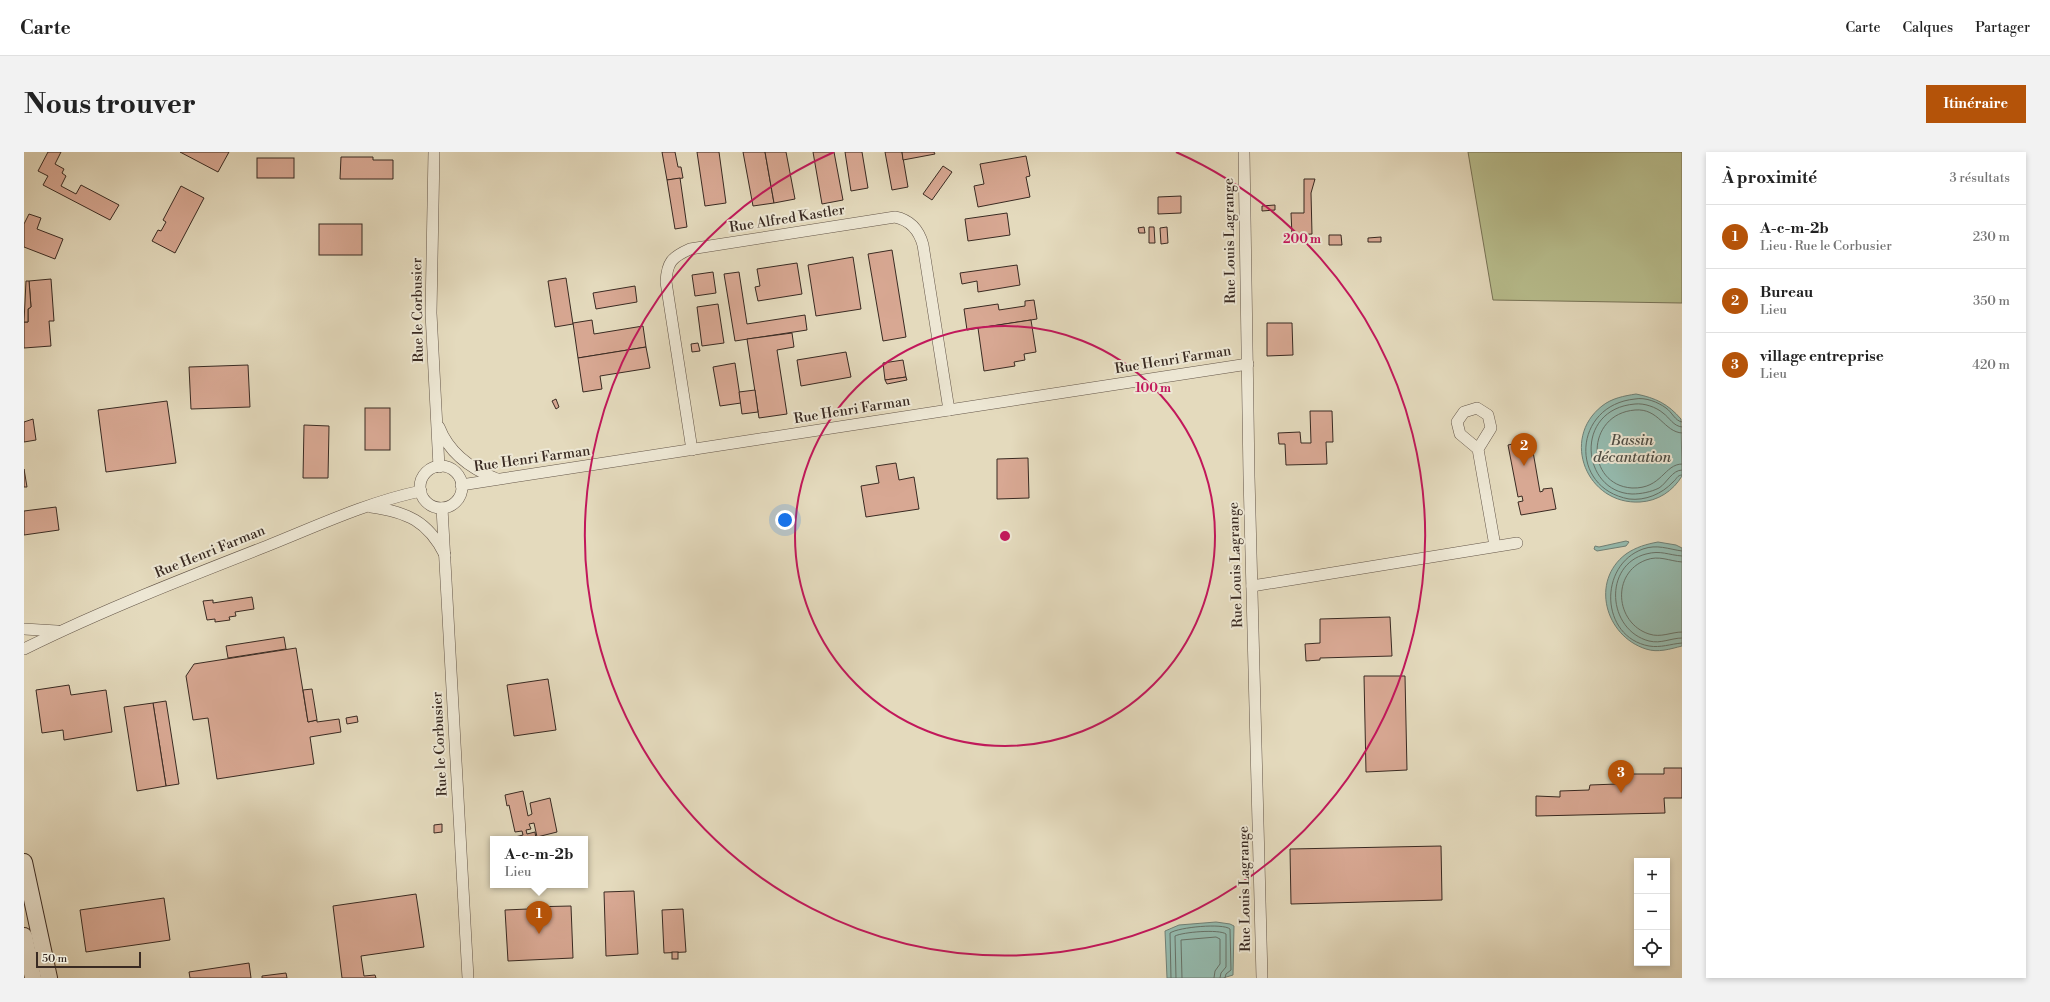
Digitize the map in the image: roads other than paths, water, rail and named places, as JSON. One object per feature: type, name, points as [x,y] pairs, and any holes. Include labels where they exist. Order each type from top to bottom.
[{"type":"street","name":"Rue le Corbusier","points":[[434,152],[431,313],[439,467]]},
{"type":"street","name":"Rue Louis Lagrange","points":[[1244,152],[1252,586],[1262,978]]},
{"type":"street","name":"Rue Alfred Kastler","points":[[692,450],[666,282],[666,269],[671,260],[690,249],[895,217],[903,218],[920,233],[949,410]]},
{"type":"street","name":"Rue Henri Farman","points":[[462,485],[1248,364]]},
{"type":"street","points":[[437,422],[441,433],[457,456],[484,474],[498,480]]},
{"type":"street","points":[[1478,449],[1496,546]]},
{"type":"street","points":[[439,467],[450,469],[456,473],[462,485],[458,499],[453,504],[442,508],[434,507],[428,504],[421,491],[422,480],[425,474],[430,470],[439,467]]},
{"type":"street","name":"Rue Henri Farman","points":[[24,649],[59,631],[168,584],[367,507],[421,491]]},
{"type":"street","points":[[367,507],[392,510],[414,519],[433,538],[446,558]]},
{"type":"street","name":"Rue le Corbusier","points":[[442,508],[446,558],[468,978]]},
{"type":"street","points":[[1252,586],[1517,543]]},
{"type":"street","name":"Rue Henri Farman","points":[[24,629],[59,631]]},
{"type":"street","points":[[24,862],[49,978]]},
{"type":"street","points":[[24,936],[33,978]]},
{"type":"water","name":"Bassin décantation","points":[[1636,394],[1650,397],[1661,402],[1681,419],[1682,476],[1670,491],[1653,500],[1640,502],[1621,500],[1606,493],[1594,482],[1585,468],[1582,452],[1583,435],[1589,420],[1602,406],[1614,399]]},
{"type":"water","points":[[1626,541],[1629,542],[1626,546],[1597,551],[1594,549],[1595,546],[1599,547]]},
{"type":"water","points":[[1658,542],[1676,545],[1682,548],[1682,646],[1655,651],[1646,649],[1632,642],[1621,632],[1612,620],[1607,607],[1606,592],[1608,578],[1615,565],[1626,554],[1642,546]]},
{"type":"water","points":[[1216,922],[1234,926],[1233,975],[1223,978],[1167,978],[1165,931],[1179,925]]},
{"type":"place","name":"Bureau","points":[[1524,466]]},
{"type":"place","name":"village entreprise","points":[[1621,793]]},
{"type":"place","name":"A-c-m-2b","points":[[539,934]]}]
